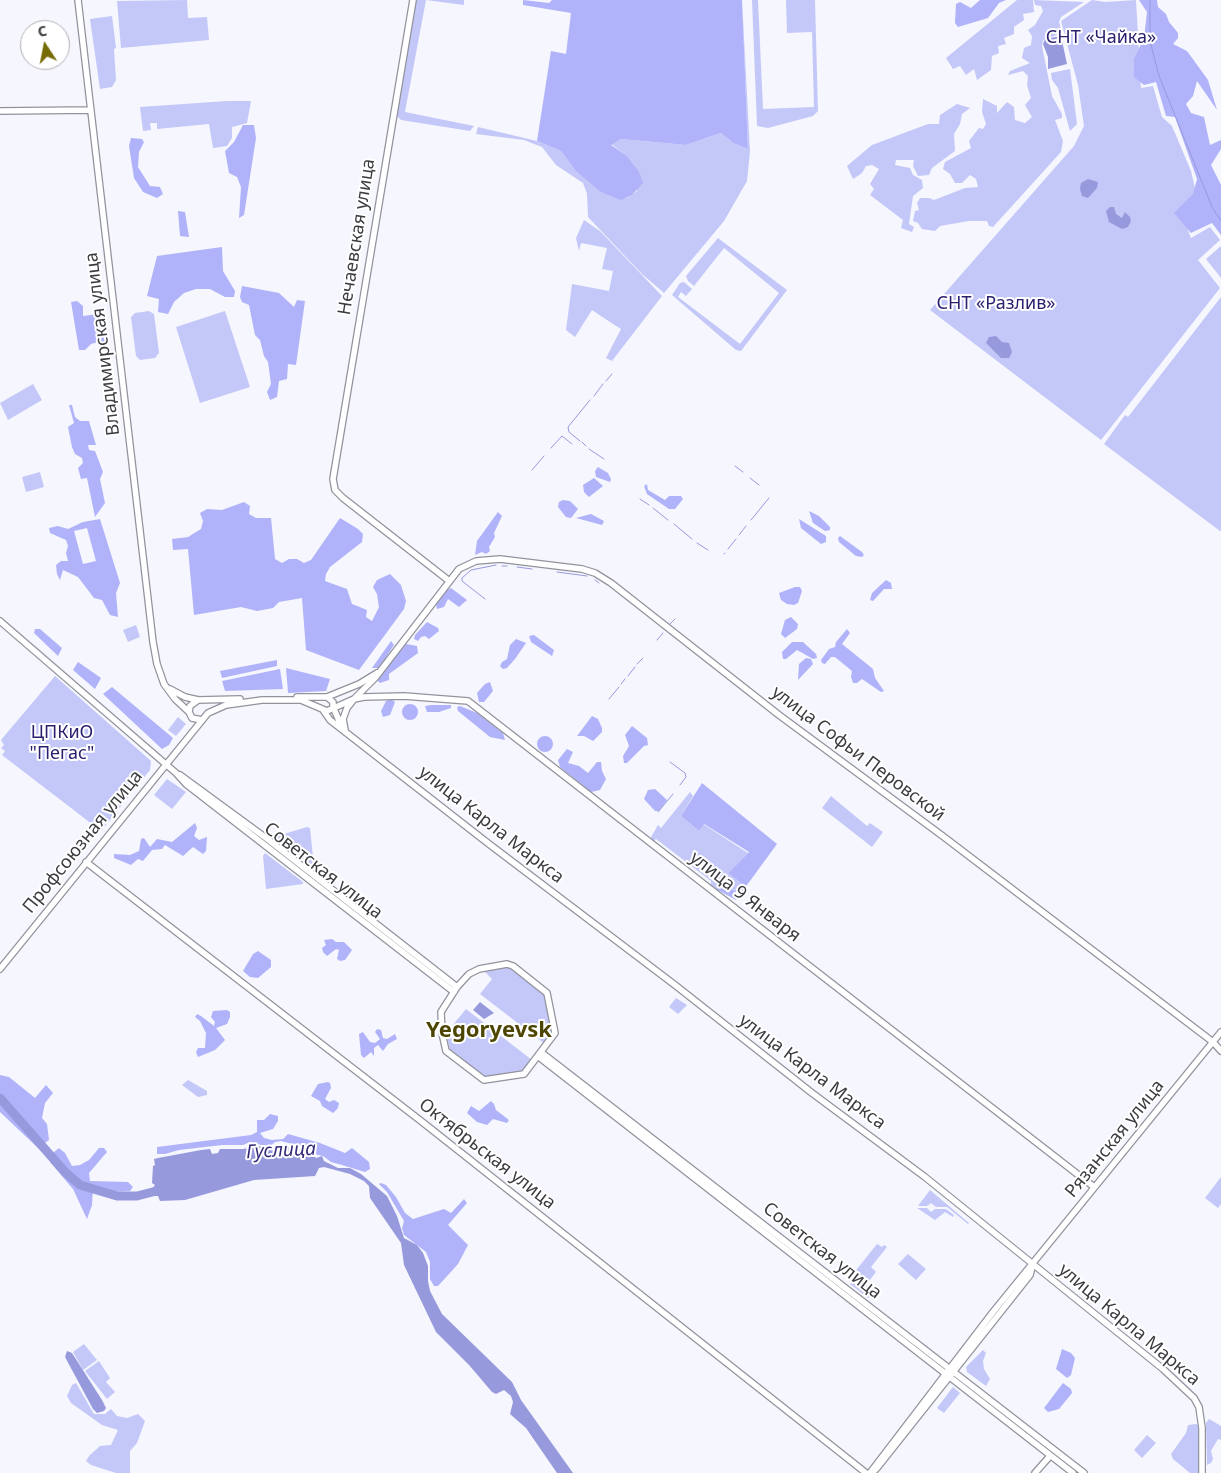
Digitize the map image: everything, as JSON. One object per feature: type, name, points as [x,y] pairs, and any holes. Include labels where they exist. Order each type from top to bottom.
[{"type":"street","name":"Владимирская улица","points":[[78,0],[152,642],[164,684],[189,714]]},
{"type":"street","name":"Нечаевская улица","points":[[413,0],[333,479],[335,490],[343,498],[448,580]]},
{"type":"street","points":[[0,111],[91,110]]},
{"type":"street","name":"улица Софьи Перовской","points":[[448,580],[460,568],[476,561],[500,559],[582,570],[602,576],[664,622],[678,637],[1213,1042],[1221,1052]]},
{"type":"street","points":[[345,730],[344,714],[354,699],[378,673],[448,580]]},
{"type":"street","name":"Советская улица","points":[[0,620],[176,773],[190,780],[232,812],[455,989]]},
{"type":"street","points":[[322,709],[320,702],[326,698],[359,684],[378,673]]},
{"type":"street","points":[[164,684],[178,694],[200,700],[260,697],[326,698],[333,702],[333,708],[345,730]]},
{"type":"street","name":"улица 9 Января","points":[[354,699],[386,695],[468,701],[1094,1187]]},
{"type":"street","points":[[189,714],[195,720],[202,720],[208,713],[226,705],[262,700],[301,700],[329,711],[354,699]]},
{"type":"street","points":[[200,700],[206,704],[208,713]]},
{"type":"street","points":[[189,734],[192,724],[189,714],[190,706],[200,700]]},
{"type":"street","name":"улица Карла Маркса","points":[[322,709],[330,720],[675,985],[812,1093],[925,1177],[1163,1369],[1194,1398],[1201,1416],[1202,1473]]},
{"type":"street","name":"Профсоюзная улица","points":[[0,969],[202,720]]},
{"type":"street","name":"Октябрьская улица","points":[[86,862],[421,1121],[866,1473]]},
{"type":"street","points":[[507,964],[514,966],[538,984],[549,996],[555,1030],[554,1036],[524,1074],[487,1080],[478,1078],[450,1054],[444,1045],[440,1015],[455,989],[474,971],[507,964]]},
{"type":"street","name":"Рязанская улица","points":[[871,1473],[1094,1187],[1221,1032]]},
{"type":"street","name":"улица Софьи Перовской","points":[[1213,1042],[1221,1044]]},
{"type":"street","name":"Советская улица","points":[[540,1055],[949,1373],[1084,1473]]},
{"type":"street","name":"Советская улица","points":[[949,1373],[1073,1473]]},
{"type":"street","points":[[1035,1473],[1050,1456]]},
{"type":"green space","points":[[187,0],[188,18],[207,17],[209,40],[121,48],[117,1]]},
{"type":"green space","points":[[416,0],[426,0],[405,112],[474,126],[470,131],[401,120],[396,115]]},
{"type":"green space","points":[[426,0],[464,0],[464,5]]},
{"type":"green space","points":[[742,0],[750,151],[747,181],[724,221],[664,293],[642,274],[588,217],[587,194],[583,183],[556,165],[542,147],[524,140],[476,134],[478,127],[537,141],[561,151],[575,170],[627,198],[637,191],[626,155],[611,144],[621,139],[686,145],[721,133],[733,143],[748,149]]},
{"type":"green space","points":[[752,0],[758,0],[763,109],[814,107],[812,32],[787,33],[786,0],[815,0],[818,111],[813,116],[768,128],[757,126]]},
{"type":"green space","points":[[1017,0],[1033,0],[1034,12],[1023,14],[1024,20],[1014,27],[1014,34],[1004,38],[1006,44],[998,46],[999,53],[992,56],[991,70],[977,80],[974,69],[966,75],[960,66],[953,69],[946,58]]},
{"type":"green space","points":[[1034,0],[1084,2],[1061,17],[1059,22],[1062,33],[1043,40],[1042,46],[1052,96],[1062,114],[1062,118],[1055,120],[1063,141],[1061,152],[993,227],[989,226],[987,221],[969,221],[940,226],[935,231],[922,229],[918,223],[913,221],[915,211],[919,210],[917,203],[920,198],[934,200],[965,188],[978,187],[976,179],[970,175],[962,183],[955,183],[950,174],[943,169],[945,162],[971,148],[969,141],[979,128],[983,129],[986,124],[982,112],[983,99],[997,106],[997,113],[1007,102],[1014,107],[1015,120],[1025,123],[1032,117],[1025,105],[1031,98],[1027,85],[1028,76],[1023,71],[1008,75],[1010,71],[1030,63],[1022,58],[1024,48],[1031,45],[1032,36],[1028,30],[1035,25],[1043,11],[1041,6],[1035,5]]},
{"type":"green space","points":[[1092,0],[1105,2],[1136,0],[1141,88],[1153,86],[1162,117],[1172,126],[1191,171],[1197,197],[1180,209],[1191,238],[1210,227],[1220,240],[1198,260],[1220,288],[1101,440],[930,310],[1074,146],[1084,126],[1078,85],[1061,21]]},
{"type":"green space","points":[[112,16],[116,48],[114,49],[116,80],[112,87],[100,89],[90,19]]},
{"type":"green space","points":[[1070,69],[1077,124],[1070,131],[1058,88],[1052,80],[1051,73]]},
{"type":"green space","points":[[251,101],[247,123],[232,127],[232,138],[227,146],[213,148],[209,124],[157,129],[157,123],[150,123],[151,130],[143,131],[140,107]]},
{"type":"green space","points":[[957,104],[970,108],[962,114],[960,124],[954,134],[955,151],[932,168],[929,175],[918,176],[913,166],[914,160],[896,160],[895,165],[910,168],[913,175],[922,180],[923,188],[913,196],[909,224],[914,227],[912,232],[901,228],[903,220],[870,195],[874,189],[870,184],[879,169],[872,165],[866,166],[862,173],[853,179],[847,166],[872,145],[928,124],[939,124],[940,115]]},
{"type":"green space","points":[[584,220],[600,231],[662,296],[612,361],[606,358],[621,329],[592,310],[575,337],[566,330],[572,284],[609,291],[613,271],[602,269],[607,248],[581,243],[579,251],[576,238]]},
{"type":"green space","points":[[718,238],[787,290],[741,351],[736,350],[672,295],[680,283],[684,282],[692,289],[686,296],[681,292],[678,297],[740,344],[779,293],[724,248],[694,286],[688,281],[686,276]]},
{"type":"green space","points":[[1221,246],[1221,278],[1206,259]]},
{"type":"green space","points":[[1221,297],[1220,531],[1104,444],[1125,415],[1128,417]]},
{"type":"green space","points":[[149,311],[154,314],[159,353],[155,358],[140,360],[136,356],[131,317],[135,313]]},
{"type":"green space","points":[[225,311],[250,387],[200,403],[176,327]]},
{"type":"green space","points":[[33,384],[42,400],[8,420],[0,403]]},
{"type":"green space","points":[[40,472],[44,487],[26,492],[22,477]]},
{"type":"green space","points":[[136,625],[140,637],[128,642],[123,630]]},
{"type":"green space","name":"ЦПКиО \"Пегас\"","points":[[55,676],[151,761],[150,770],[101,831],[2,755],[5,751],[1,748],[4,745],[1,740]]},
{"type":"green space","points":[[178,717],[186,724],[176,736],[168,730]]},
{"type":"green space","points":[[167,779],[186,792],[172,809],[154,795]]},
{"type":"green space","points":[[690,792],[693,796],[681,816],[699,831],[703,824],[748,853],[728,873],[741,883],[735,891],[722,882],[716,889],[711,885],[711,881],[656,839],[653,842],[651,837],[658,825],[661,828]]},
{"type":"green space","points":[[831,796],[867,826],[870,823],[883,832],[872,847],[822,808]]},
{"type":"green space","points":[[307,827],[310,828],[314,867],[274,837]]},
{"type":"green space","points":[[265,853],[303,882],[303,884],[266,889],[263,856]]},
{"type":"green space","points":[[508,966],[546,995],[551,1031],[545,1044],[480,994],[492,979],[483,970]]},
{"type":"green space","points":[[676,998],[687,1005],[678,1014],[669,1007]]},
{"type":"green space","points":[[466,1009],[532,1060],[524,1071],[486,1077],[450,1050],[446,1033]]},
{"type":"green space","points":[[188,1080],[207,1091],[207,1095],[198,1097],[182,1085]]},
{"type":"green space","points":[[1221,1177],[1221,1204],[1218,1208],[1205,1198]]},
{"type":"green space","points":[[930,1190],[969,1223],[947,1207],[936,1207],[931,1203],[927,1206],[918,1206]]},
{"type":"green space","points":[[917,1208],[927,1208],[931,1212],[935,1209],[946,1209],[954,1215],[953,1217],[945,1212],[935,1220]]},
{"type":"green space","points":[[877,1244],[882,1247],[884,1245],[887,1247],[871,1267],[876,1272],[863,1289],[865,1296],[850,1284],[852,1282],[849,1279]]},
{"type":"green space","points":[[908,1254],[926,1269],[916,1280],[898,1264]]},
{"type":"green space","points":[[84,1344],[97,1360],[83,1370],[73,1352]]},
{"type":"green space","points":[[983,1350],[986,1353],[983,1361],[984,1369],[990,1379],[986,1386],[967,1372],[966,1367]]},
{"type":"green space","points":[[99,1361],[110,1378],[106,1382],[115,1392],[107,1399],[85,1371]]},
{"type":"green space","points":[[76,1383],[94,1414],[105,1414],[111,1409],[117,1416],[127,1418],[138,1414],[145,1421],[137,1443],[130,1451],[130,1473],[116,1473],[91,1465],[86,1461],[100,1446],[111,1445],[118,1430],[102,1425],[71,1403],[67,1396],[72,1385]]},
{"type":"green space","points":[[953,1387],[960,1393],[944,1413],[937,1408]]},
{"type":"green space","points":[[1209,1419],[1221,1426],[1221,1440],[1218,1439],[1211,1451],[1213,1459],[1207,1465],[1206,1423]]},
{"type":"green space","points":[[1196,1424],[1199,1426],[1199,1473],[1190,1473],[1173,1459],[1171,1454],[1186,1433],[1188,1425]]},
{"type":"green space","points":[[1147,1435],[1156,1443],[1142,1458],[1134,1450]]},
{"type":"shaded area","points":[[523,0],[549,3],[552,0],[742,0],[748,149],[733,143],[721,133],[686,145],[621,139],[611,145],[626,155],[639,172],[643,183],[632,195],[621,200],[601,192],[575,170],[561,151],[537,141],[551,51],[566,54],[571,13],[523,5]]},
{"type":"shaded area","points":[[980,0],[1006,0],[999,3],[988,18],[958,27],[955,23],[956,4],[960,2],[971,8]]},
{"type":"shaded area","points":[[1139,0],[1157,0],[1158,7],[1166,14],[1169,22],[1178,33],[1178,38],[1173,44],[1187,51],[1208,80],[1217,110],[1197,81],[1193,96],[1186,104],[1191,113],[1204,117],[1210,145],[1221,140],[1221,149],[1211,165],[1221,185],[1221,235],[1212,223],[1191,233],[1174,213],[1193,194],[1197,179],[1175,117],[1166,116],[1156,82],[1144,85],[1134,77],[1134,59],[1144,38],[1147,12]]},
{"type":"shaded area","points":[[243,125],[254,125],[256,138],[244,215],[239,218],[241,187],[237,177],[229,173],[225,151],[234,142]]},
{"type":"shaded area","points":[[131,138],[142,139],[144,142],[139,152],[138,167],[150,186],[160,187],[163,194],[157,198],[143,192],[134,178],[129,146]]},
{"type":"shaded area","points":[[178,211],[185,212],[189,237],[180,236]]},
{"type":"shaded area","points":[[222,247],[223,271],[235,291],[234,297],[225,297],[210,289],[196,289],[184,293],[174,302],[168,314],[158,312],[159,299],[147,296],[157,256]]},
{"type":"shaded area","points":[[242,286],[279,293],[294,307],[297,300],[305,301],[296,365],[288,364],[287,379],[279,381],[277,397],[270,400],[267,392],[271,384],[268,362],[264,356],[260,340],[255,335],[249,305],[242,302],[240,297]]},
{"type":"shaded area","points":[[77,301],[83,306],[83,316],[98,314],[103,319],[107,341],[103,344],[98,342],[91,344],[85,350],[79,350],[71,302]]},
{"type":"shaded area","points":[[69,405],[72,405],[75,417],[80,421],[89,421],[96,445],[88,445],[89,450],[95,451],[103,472],[100,479],[105,503],[95,517],[87,478],[81,479],[78,468],[83,463],[82,458],[75,454],[72,447],[68,427],[74,423]]},
{"type":"shaded area","points":[[598,467],[608,473],[611,479],[610,482],[596,477],[595,471]]},
{"type":"shaded area","points":[[594,478],[603,486],[589,497],[584,492],[583,485]]},
{"type":"shaded area","points":[[647,484],[648,490],[665,500],[669,496],[681,496],[683,499],[675,509],[669,509],[647,494],[644,486]]},
{"type":"shaded area","points":[[563,500],[570,501],[578,509],[571,518],[566,517],[558,507],[559,502]]},
{"type":"shaded area","points":[[244,502],[250,506],[249,514],[256,518],[271,518],[275,559],[282,563],[289,559],[297,559],[304,563],[311,560],[340,518],[358,529],[363,534],[362,542],[330,567],[325,581],[347,589],[352,604],[367,610],[366,617],[372,621],[379,607],[377,594],[373,587],[377,580],[390,574],[401,585],[406,601],[404,609],[359,670],[306,650],[302,598],[279,602],[273,608],[257,611],[241,607],[194,615],[188,549],[173,550],[172,539],[188,537],[201,529],[203,521],[200,513],[207,509],[222,510]]},
{"type":"shaded area","points":[[809,511],[819,516],[830,527],[830,530],[825,531],[813,523]]},
{"type":"shaded area","points":[[498,512],[502,516],[494,533],[495,537],[489,547],[490,551],[486,554],[482,552],[475,555],[477,541]]},
{"type":"shaded area","points":[[591,514],[604,521],[602,525],[576,518]]},
{"type":"shaded area","points":[[100,519],[120,583],[116,593],[118,617],[110,615],[102,600],[94,598],[78,577],[63,570],[60,580],[57,574],[56,565],[61,561],[68,561],[66,553],[68,546],[66,540],[50,533],[49,528],[58,526],[68,529],[83,522]],"holes":[[[87,528],[96,561],[83,564],[74,531]]]},
{"type":"shaded area","points":[[799,519],[826,536],[826,542],[821,544],[801,528]]},
{"type":"shaded area","points":[[840,536],[864,555],[862,557],[856,556],[839,542],[838,538]]},
{"type":"shaded area","points":[[886,580],[891,583],[892,589],[884,589],[873,601],[870,600],[872,593]]},
{"type":"shaded area","points":[[800,587],[802,591],[798,603],[794,605],[787,604],[781,600],[779,593]]},
{"type":"shaded area","points":[[451,588],[467,600],[459,607],[448,599],[444,607],[437,609],[436,604],[447,590]]},
{"type":"shaded area","points":[[791,617],[798,624],[797,629],[785,638],[781,634],[785,620]]},
{"type":"shaded area","points":[[427,622],[438,628],[439,631],[429,639],[425,636],[421,637],[418,641],[414,639],[415,635]]},
{"type":"shaded area","points":[[35,629],[40,629],[62,648],[58,656],[34,633]]},
{"type":"shaded area","points":[[847,629],[850,633],[842,644],[873,669],[875,678],[884,691],[881,692],[862,679],[857,683],[853,683],[852,671],[835,657],[831,657],[825,664],[822,663],[821,660],[829,649],[835,647],[836,642]]},
{"type":"shaded area","points":[[534,635],[554,650],[552,656],[531,642],[529,636]]},
{"type":"shaded area","points":[[516,639],[526,643],[515,659],[507,668],[503,669],[500,666],[507,659],[510,645]]},
{"type":"shaded area","points":[[391,641],[394,645],[383,662],[378,668],[372,668]]},
{"type":"shaded area","points":[[792,642],[803,642],[816,654],[817,658],[813,659],[797,650],[786,659],[783,659],[782,652]]},
{"type":"shaded area","points":[[406,644],[417,646],[418,653],[389,674],[389,680],[380,683],[377,680]]},
{"type":"shaded area","points":[[806,658],[811,659],[813,664],[798,680],[799,664]]},
{"type":"shaded area","points":[[277,660],[277,666],[222,678],[220,671]]},
{"type":"shaded area","points":[[78,662],[101,678],[95,689],[73,670]]},
{"type":"shaded area","points":[[286,668],[330,679],[326,691],[288,693]]},
{"type":"shaded area","points":[[280,669],[283,689],[225,691],[222,681]]},
{"type":"shaded area","points":[[490,682],[493,691],[484,702],[479,702],[477,693],[485,684]]},
{"type":"shaded area","points":[[112,687],[173,738],[169,745],[162,749],[103,694]]},
{"type":"shaded area","points":[[391,699],[395,702],[390,715],[383,717],[381,711],[386,701]]},
{"type":"shaded area","points":[[410,704],[416,706],[418,712],[416,718],[410,720],[404,718],[402,712],[404,706]]},
{"type":"shaded area","points":[[451,705],[451,708],[439,712],[427,712],[425,706]]},
{"type":"shaded area","points":[[460,706],[477,713],[503,733],[505,740],[490,737],[458,711],[457,707]]},
{"type":"shaded area","points":[[592,716],[598,719],[602,728],[602,732],[593,741],[584,736],[577,736]]},
{"type":"shaded area","points":[[632,726],[647,738],[648,745],[644,746],[627,763],[624,763],[623,756],[629,746],[625,735]]},
{"type":"shaded area","points":[[545,736],[551,738],[553,744],[551,750],[545,752],[539,750],[537,744],[539,738]]},
{"type":"shaded area","points":[[567,749],[573,752],[568,763],[579,766],[588,773],[597,762],[601,762],[602,771],[606,779],[600,790],[591,792],[560,767],[558,760]]},
{"type":"shaded area","points":[[702,783],[777,844],[736,900],[716,889],[722,883],[735,891],[741,883],[728,873],[749,852],[704,824],[699,831],[681,816]]},
{"type":"shaded area","points":[[655,789],[667,800],[659,811],[655,811],[644,799],[648,790]]},
{"type":"shaded area","points":[[195,823],[197,828],[194,836],[199,840],[207,837],[206,851],[203,854],[193,847],[183,856],[165,845],[162,849],[152,850],[143,861],[138,859],[131,865],[114,858],[114,854],[130,855],[139,851],[141,839],[144,838],[150,847],[157,839],[172,842]]},
{"type":"shaded area","points":[[332,939],[336,942],[344,942],[352,950],[345,960],[340,961],[337,959],[339,950],[336,949],[327,956],[323,952],[322,948],[326,945],[324,940]]},
{"type":"shaded area","points":[[258,951],[271,960],[271,967],[258,978],[250,977],[243,971],[253,954]]},
{"type":"shaded area","points":[[227,1010],[230,1012],[230,1017],[227,1024],[216,1028],[225,1040],[215,1050],[198,1057],[196,1052],[198,1048],[205,1048],[206,1033],[200,1021],[195,1017],[197,1014],[214,1026],[215,1022],[211,1017],[213,1011]]},
{"type":"shaded area","points":[[377,1029],[381,1030],[383,1038],[387,1039],[395,1034],[397,1039],[388,1044],[383,1051],[378,1045],[374,1048],[374,1056],[371,1052],[364,1058],[361,1055],[359,1034],[363,1032],[370,1042],[375,1043],[380,1039],[375,1032]]},
{"type":"shaded area","points":[[0,1075],[9,1077],[35,1098],[46,1085],[53,1093],[45,1103],[42,1118],[47,1124],[49,1140],[38,1148],[0,1112]]},
{"type":"shaded area","points":[[328,1082],[331,1088],[325,1099],[329,1102],[334,1100],[339,1103],[338,1108],[333,1113],[322,1106],[320,1101],[311,1096],[318,1084]]},
{"type":"shaded area","points":[[491,1101],[496,1110],[509,1120],[507,1123],[493,1119],[487,1125],[477,1122],[467,1113],[471,1106],[479,1111]]},
{"type":"shaded area","points":[[270,1114],[278,1116],[278,1121],[273,1129],[260,1133],[264,1138],[272,1140],[283,1139],[288,1134],[320,1143],[345,1153],[352,1148],[369,1162],[370,1169],[365,1172],[331,1162],[323,1156],[314,1154],[311,1149],[281,1141],[275,1142],[269,1147],[250,1142],[243,1145],[222,1145],[157,1154],[157,1147],[251,1135],[257,1132],[257,1120],[264,1120]]},
{"type":"shaded area","points":[[59,1148],[65,1153],[72,1166],[80,1165],[89,1160],[99,1148],[104,1148],[107,1152],[89,1173],[90,1181],[128,1182],[133,1187],[130,1191],[111,1192],[93,1188],[92,1205],[87,1219],[73,1189],[50,1162],[54,1152]]},
{"type":"shaded area","points":[[379,1184],[386,1185],[396,1197],[405,1213],[413,1219],[444,1209],[451,1213],[464,1199],[467,1203],[448,1225],[468,1245],[458,1264],[438,1286],[434,1286],[430,1279],[430,1262],[426,1252],[404,1235],[402,1228],[404,1221],[387,1192]]},
{"type":"shaded area","points":[[1062,1349],[1071,1353],[1075,1358],[1071,1375],[1067,1378],[1056,1369]]},
{"type":"shaded area","points":[[1063,1383],[1071,1389],[1072,1393],[1059,1409],[1048,1412],[1044,1408]]},
{"type":"water","points":[[1061,36],[1067,64],[1048,69],[1048,57],[1043,44],[1045,39]]},
{"type":"water","points":[[1088,179],[1098,182],[1097,188],[1088,198],[1082,196],[1080,189],[1081,183]]},
{"type":"water","points":[[1110,207],[1114,207],[1116,214],[1122,218],[1125,212],[1130,217],[1131,221],[1128,227],[1122,229],[1109,222],[1106,211]]},
{"type":"water","points":[[996,336],[1002,342],[1009,343],[1012,352],[1009,358],[1001,358],[986,343],[989,337]]},
{"type":"water","points":[[480,1002],[494,1013],[484,1019],[473,1010]]},
{"type":"water","points":[[279,1145],[310,1152],[316,1158],[322,1156],[324,1161],[338,1168],[350,1168],[361,1174],[387,1196],[397,1216],[404,1238],[417,1245],[423,1253],[428,1266],[430,1291],[442,1314],[512,1382],[521,1400],[573,1473],[557,1473],[526,1428],[510,1414],[513,1402],[511,1396],[504,1390],[496,1394],[492,1392],[469,1365],[436,1332],[404,1265],[401,1243],[370,1198],[369,1186],[364,1181],[350,1174],[324,1167],[319,1168],[315,1176],[254,1180],[185,1200],[160,1201],[158,1196],[153,1196],[152,1189],[155,1185],[152,1183],[154,1159],[210,1149],[212,1154],[218,1153],[220,1149],[243,1149],[260,1146],[268,1150]]},
{"type":"water","points":[[67,1351],[72,1353],[102,1400],[106,1408],[104,1411],[97,1413],[93,1409],[65,1357]]},
{"type":"waterway","points":[[1150,0],[1150,41],[1159,76],[1212,207],[1221,221]]},
{"type":"waterway","points":[[606,381],[612,374]]},
{"type":"waterway","points":[[594,396],[603,384]]},
{"type":"waterway","points":[[580,441],[569,432],[568,427],[590,400]]},
{"type":"waterway","points":[[551,448],[562,436],[572,444]]},
{"type":"waterway","points":[[582,442],[586,446]]},
{"type":"waterway","points":[[589,449],[604,459]]},
{"type":"waterway","points":[[532,470],[544,456]]},
{"type":"waterway","points":[[735,466],[743,472]]},
{"type":"waterway","points":[[750,478],[759,485]]},
{"type":"waterway","points":[[751,520],[769,498]]},
{"type":"waterway","points":[[640,499],[649,505]]},
{"type":"waterway","points":[[653,508],[668,520]]},
{"type":"waterway","points":[[674,524],[692,539]]},
{"type":"waterway","points":[[739,535],[746,526]]},
{"type":"waterway","points":[[728,549],[736,539]]},
{"type":"waterway","points":[[697,543],[708,550]]},
{"type":"waterway","points":[[485,599],[462,581],[462,578],[471,570],[496,565]]},
{"type":"waterway","points":[[502,566],[507,566]]},
{"type":"waterway","points":[[517,567],[532,569]]},
{"type":"waterway","points":[[557,572],[587,576]]},
{"type":"waterway","points":[[595,580],[599,583]]},
{"type":"waterway","points":[[670,624],[675,619]]},
{"type":"waterway","points":[[657,640],[663,633]]},
{"type":"waterway","points":[[637,664],[643,658]]},
{"type":"waterway","points":[[628,676],[635,667]]},
{"type":"waterway","points":[[621,684],[625,679]]},
{"type":"waterway","points":[[609,699],[619,687]]},
{"type":"waterway","points":[[670,762],[685,773],[686,777],[680,785]]},
{"type":"waterway","points":[[658,812],[673,794]]},
{"type":"waterway","name":"Гуслица","points":[[0,1098],[65,1172],[80,1185],[117,1196],[137,1196],[164,1189]]},
{"type":"district","name":"Yegoryevsk","points":[[489,1031]]},
{"type":"park label","name":"СНТ «Чайка»","points":[[1101,38]]},
{"type":"park label","name":"СНТ «Разлив»","points":[[996,304]]}]
